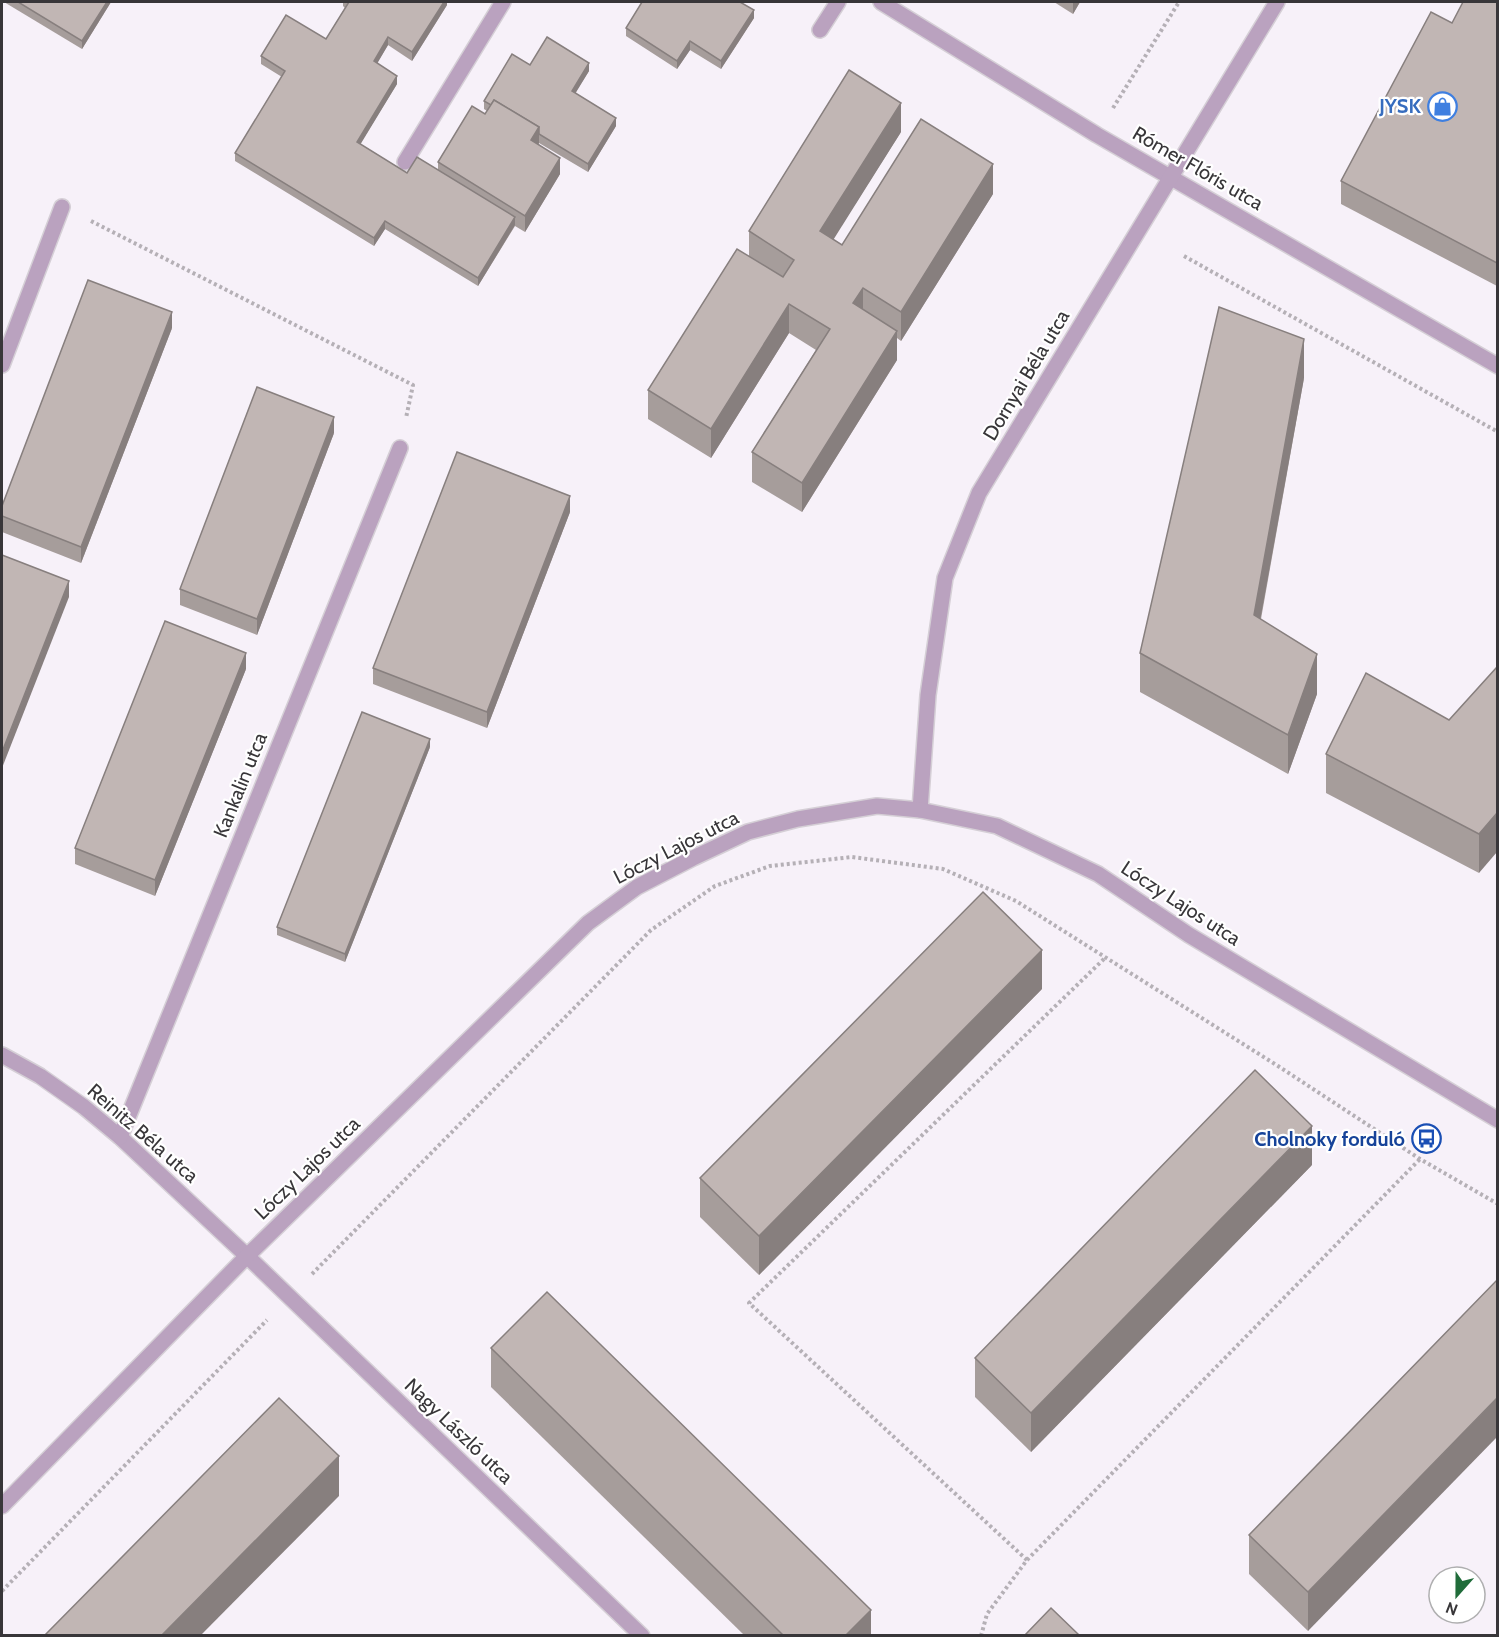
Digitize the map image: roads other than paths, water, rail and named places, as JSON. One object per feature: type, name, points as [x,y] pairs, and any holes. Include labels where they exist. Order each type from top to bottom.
[{"type":"street","points":[[405,162],[503,2]]},
{"type":"street","points":[[820,30],[838,2]]},
{"type":"street","name":"Rómer Flóris utca","points":[[881,2],[1097,135],[1497,366]]},
{"type":"street","name":"Dornyai Béla utca","points":[[920,810],[928,695],[945,578],[979,493],[1277,2]]},
{"type":"street","points":[[2,365],[62,207]]},
{"type":"street","name":"Kankalin utca","points":[[120,1137],[400,448]]},
{"type":"street","name":"Lóczy Lajos utca","points":[[2,1506],[247,1256],[588,922],[637,886],[748,832],[798,819],[878,806],[920,810],[998,826],[1098,874],[1190,935],[1497,1120]]},
{"type":"street","name":"Reinitz Béla utca","points":[[2,1055],[40,1076],[84,1107],[120,1137],[247,1256]]},
{"type":"street","name":"Nagy László utca","points":[[247,1256],[642,1635]]},
{"type":"place","name":"JYSK","points":[[1442,106]]},
{"type":"place","name":"Cholnoky forduló","points":[[1426,1139]]}]
